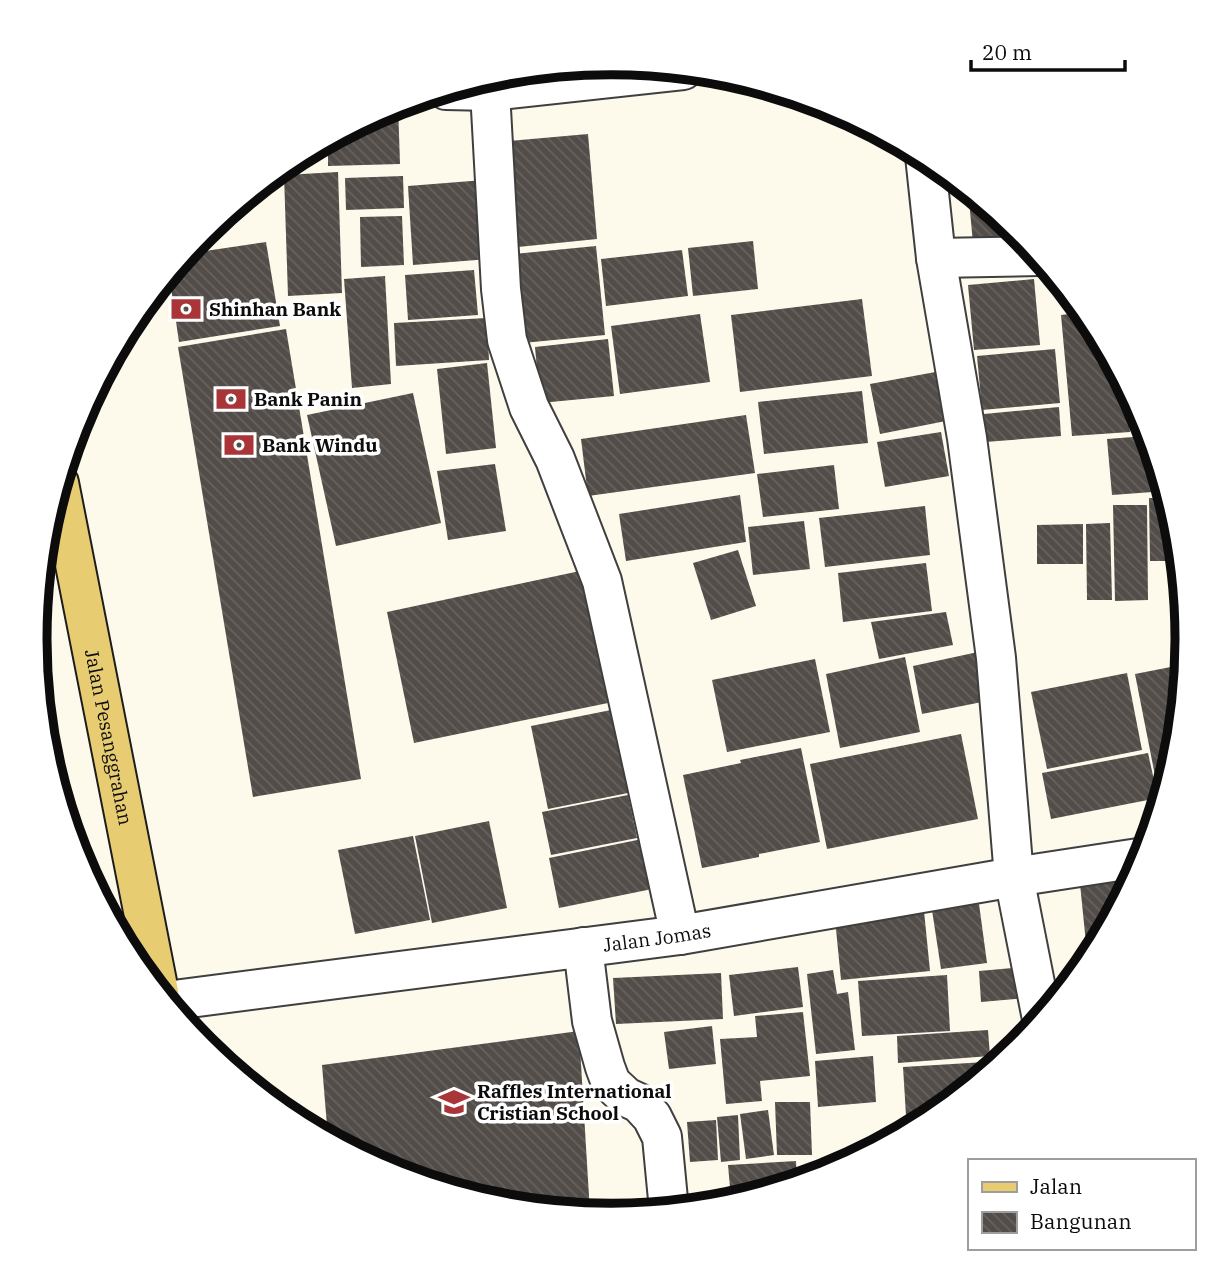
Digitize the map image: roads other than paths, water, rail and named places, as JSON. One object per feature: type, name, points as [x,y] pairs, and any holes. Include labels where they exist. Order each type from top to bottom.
[{"type":"main road","name":"Jalan Pesanggrahan","points":[[63,505],[154,969]]},
{"type":"street","points":[[480,91],[627,75]]},
{"type":"street","points":[[490,91],[500,289],[507,340],[529,407],[555,460],[602,581],[680,935]]},
{"type":"street","points":[[927,171],[936,258],[967,438],[996,658],[1014,877],[1040,1007]]},
{"type":"street","points":[[936,258],[1026,256]]},
{"type":"street","name":"Jalan Jomas","points":[[178,999],[680,935],[1131,859]]},
{"type":"street","points":[[583,947],[592,1021],[605,1067],[611,1083],[626,1097],[639,1103],[652,1117],[662,1137],[668,1200]]},
{"type":"place","name":"Shinhan Bank","points":[[186,309]]},
{"type":"place","name":"Bank Panin","points":[[231,399]]},
{"type":"place","name":"Bank Windu","points":[[239,445]]},
{"type":"place","name":"Raffles International Cristian School","points":[[454,1102]]}]
